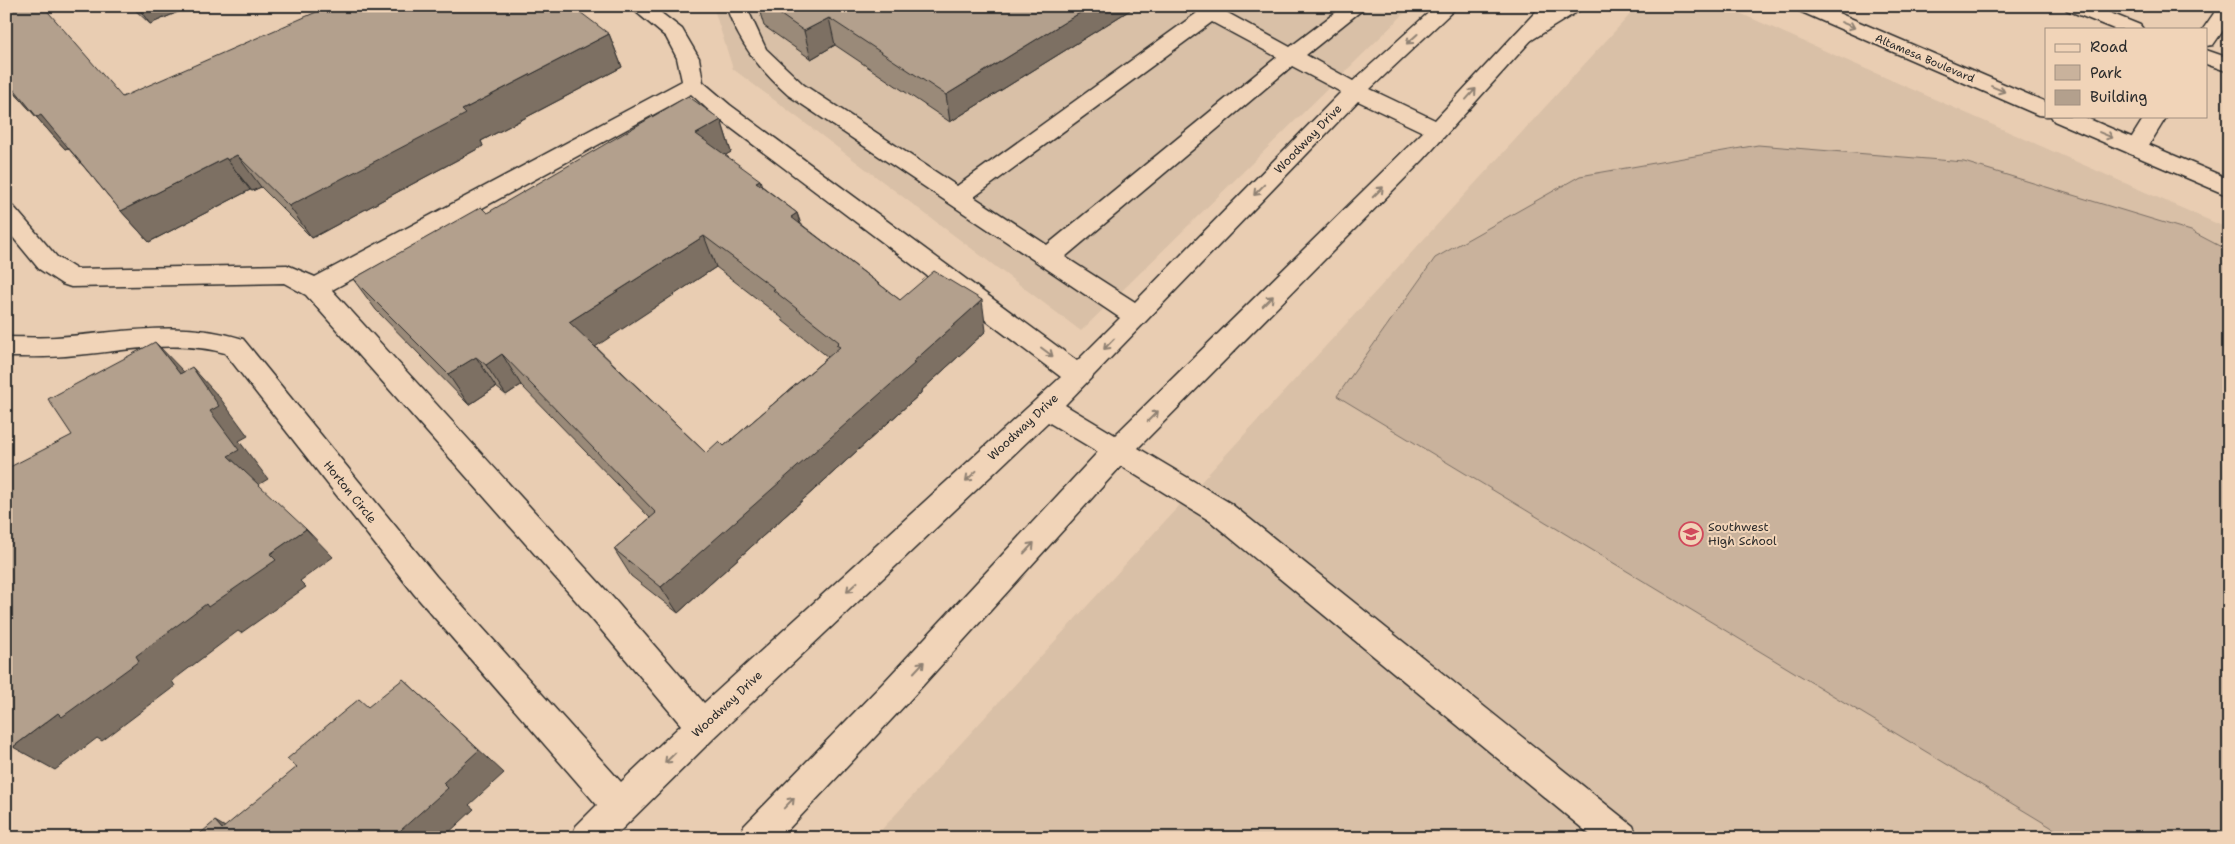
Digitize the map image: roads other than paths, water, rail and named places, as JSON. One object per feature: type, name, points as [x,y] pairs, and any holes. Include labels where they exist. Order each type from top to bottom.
[{"type":"street","points":[[639,6],[675,33],[688,58],[693,84],[722,110],[1079,376]]},
{"type":"street","points":[[736,6],[746,33],[765,63],[796,90],[1136,316]]},
{"type":"street","points":[[1048,257],[1290,56],[1357,6]]},
{"type":"street","name":"Woodway Drive","points":[[588,838],[702,726],[1079,376],[1355,91],[1448,6]]},
{"type":"street","points":[[756,838],[896,692],[1118,450],[1438,130],[1552,6]]},
{"type":"street","points":[[1523,37],[1573,6]]},
{"type":"street","name":"Altamesa Boulevard","points":[[1804,6],[2045,110]]},
{"type":"street","points":[[2074,6],[2130,28]]},
{"type":"street","points":[[2208,37],[2229,6]]},
{"type":"street","points":[[957,197],[1205,10],[1355,91],[1438,130]]},
{"type":"street","points":[[2208,58],[2229,65]]},
{"type":"street","points":[[315,288],[693,84]]},
{"type":"street","points":[[2067,118],[2229,188]]},
{"type":"street","points":[[2136,148],[2155,118]]},
{"type":"street","points":[[6,213],[48,263],[71,278],[287,274],[315,288],[603,610],[702,726]]},
{"type":"street","name":"Horton Circle","points":[[6,347],[54,347],[164,338],[219,340],[234,346],[425,585],[621,807]]},
{"type":"street","points":[[1046,407],[1220,512],[1621,838]]},
{"type":"place","name":"Southwest High School","points":[[1691,534]]}]
